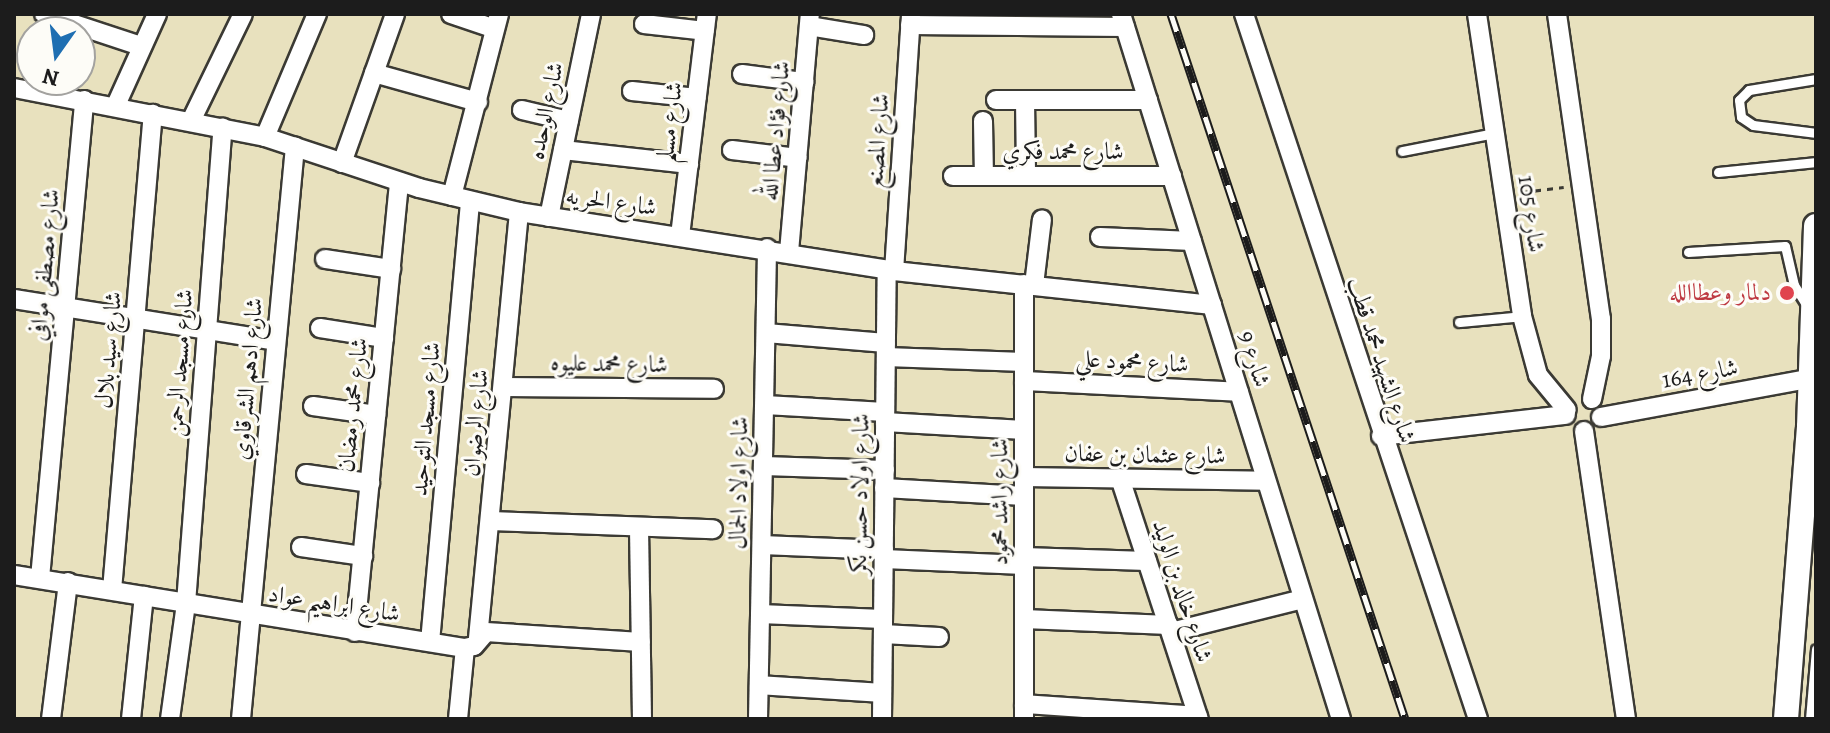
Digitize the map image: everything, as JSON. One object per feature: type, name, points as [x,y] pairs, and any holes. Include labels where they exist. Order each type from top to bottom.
[{"type":"main road","points":[[1786,719],[1813,421],[1808,379],[1816,226]]},
{"type":"street","points":[[44,14],[141,46]]},
{"type":"street","points":[[116,105],[157,14]]},
{"type":"street","points":[[191,121],[243,14]]},
{"type":"street","points":[[265,137],[317,14]]},
{"type":"street","points":[[342,163],[395,14]]},
{"type":"street","points":[[451,14],[497,22]]},
{"type":"street","name":"شارع الوحده","points":[[549,217],[591,14]]},
{"type":"street","name":"شارع الشهيد محمد قطب","points":[[1244,14],[1381,436],[1478,719]]},
{"type":"street","name":"شارع 105","points":[[1477,14],[1522,316],[1538,375],[1566,413]]},
{"type":"street","points":[[1557,14],[1602,337],[1592,399],[1601,417],[1596,426],[1584,431],[1574,428],[1566,413]]},
{"type":"street","points":[[810,20],[864,35]]},
{"type":"street","name":"شارع فؤاد عطا الله","points":[[789,252],[810,20]]},
{"type":"street","points":[[910,20],[1123,20]]},
{"type":"street","name":"شارع المصنع","points":[[890,271],[910,20]]},
{"type":"street","name":"شارع 9","points":[[1123,20],[1341,719]]},
{"type":"street","name":"شارع مسجد التوحيد","points":[[430,642],[461,199],[478,102],[497,22]]},
{"type":"street","points":[[644,24],[706,22]]},
{"type":"street","name":"شارع مسلم","points":[[680,236],[706,22]]},
{"type":"street","points":[[374,73],[478,102]]},
{"type":"street","points":[[742,74],[804,82]]},
{"type":"street","name":"شارع الحريه","points":[[14,88],[116,105],[265,137],[399,182],[519,212],[767,248],[890,271],[1212,305]]},
{"type":"street","points":[[632,91],[697,98]]},
{"type":"street","name":"شارع مصطفى موافي","points":[[40,578],[84,100]]},
{"type":"street","points":[[996,100],[1148,100]]},
{"type":"street","points":[[1025,100],[1026,176]]},
{"type":"street","points":[[522,110],[569,121]]},
{"type":"street","name":"شارع سيد بلال","points":[[112,590],[153,114]]},
{"type":"street","points":[[983,121],[984,176]]},
{"type":"street","name":"شارع مسجد الرحمن","points":[[170,719],[186,603],[223,127]]},
{"type":"street","name":"شارع ادهم الشرقاوي","points":[[241,719],[295,147]]},
{"type":"street","points":[[563,150],[689,164]]},
{"type":"street","points":[[732,150],[798,158]]},
{"type":"street","name":"شارع محمد فكري","points":[[953,176],[1172,176]]},
{"type":"street","name":"شارع محمد رمضان","points":[[355,632],[399,182]]},
{"type":"street","name":"شارع الرضوان","points":[[458,719],[491,521],[519,212]]},
{"type":"street","name":"شارع راشد محمود","points":[[1024,711],[1024,372],[1029,285],[1042,219]]},
{"type":"street","points":[[1100,237],[1192,241]]},
{"type":"street","name":"شارع اولاد الجمال","points":[[758,719],[767,248]]},
{"type":"street","points":[[325,259],[391,269]]},
{"type":"street","name":"شارع اولاد حسن بكر","points":[[882,719],[886,350],[890,271]]},
{"type":"street","points":[[14,299],[65,305],[135,321],[207,327],[276,341]]},
{"type":"street","points":[[320,328],[384,338]]},
{"type":"street","name":"شارع محمود علي","points":[[766,333],[1024,372],[1239,392]]},
{"type":"street","name":"شارع 164","points":[[1601,417],[1808,379]]},
{"type":"street","name":"شارع محمد عليوه","points":[[503,387],[714,389]]},
{"type":"street","points":[[1381,436],[1566,413],[1576,398],[1592,399]]},
{"type":"street","points":[[765,405],[1024,430]]},
{"type":"street","points":[[313,406],[376,415]]},
{"type":"street","points":[[1584,431],[1626,719]]},
{"type":"street","name":"شارع عثمان بن عفان","points":[[764,466],[884,479],[1024,486],[1120,478],[1266,481]]},
{"type":"street","points":[[306,474],[370,483]]},
{"type":"street","name":"شارع خالد بن الوليد","points":[[1120,478],[1199,717]]},
{"type":"street","points":[[491,521],[713,529]]},
{"type":"street","points":[[639,528],[642,719]]},
{"type":"street","points":[[762,545],[1024,561],[1147,561]]},
{"type":"street","points":[[301,547],[363,556]]},
{"type":"street","name":"شارع ابراهيم عواد","points":[[14,575],[430,642],[471,643],[486,632],[641,642]]},
{"type":"street","points":[[51,719],[68,582]]},
{"type":"street","points":[[131,719],[144,596]]},
{"type":"street","points":[[1024,619],[1170,628],[1303,599]]},
{"type":"street","points":[[760,614],[883,627],[939,637]]},
{"type":"street","points":[[759,685],[882,693]]},
{"type":"street","points":[[1024,711],[1199,717]]},
{"type":"lane","points":[[1816,79],[1749,90],[1739,100],[1741,117],[1753,125],[1816,133]]},
{"type":"lane","points":[[1402,151],[1495,133]]},
{"type":"lane","points":[[1718,172],[1816,162]]},
{"type":"lane","points":[[1688,252],[1785,246],[1794,285],[1812,312]]},
{"type":"lane","points":[[1459,322],[1522,316]]},
{"type":"lane","points":[[1810,719],[1816,649]]},
{"type":"path","points":[[1504,194],[1582,185]]},
{"type":"railway","points":[[1171,14],[1405,719]]},
{"type":"place","name":"دلمار وعطاالله","points":[[1787,293]]}]
